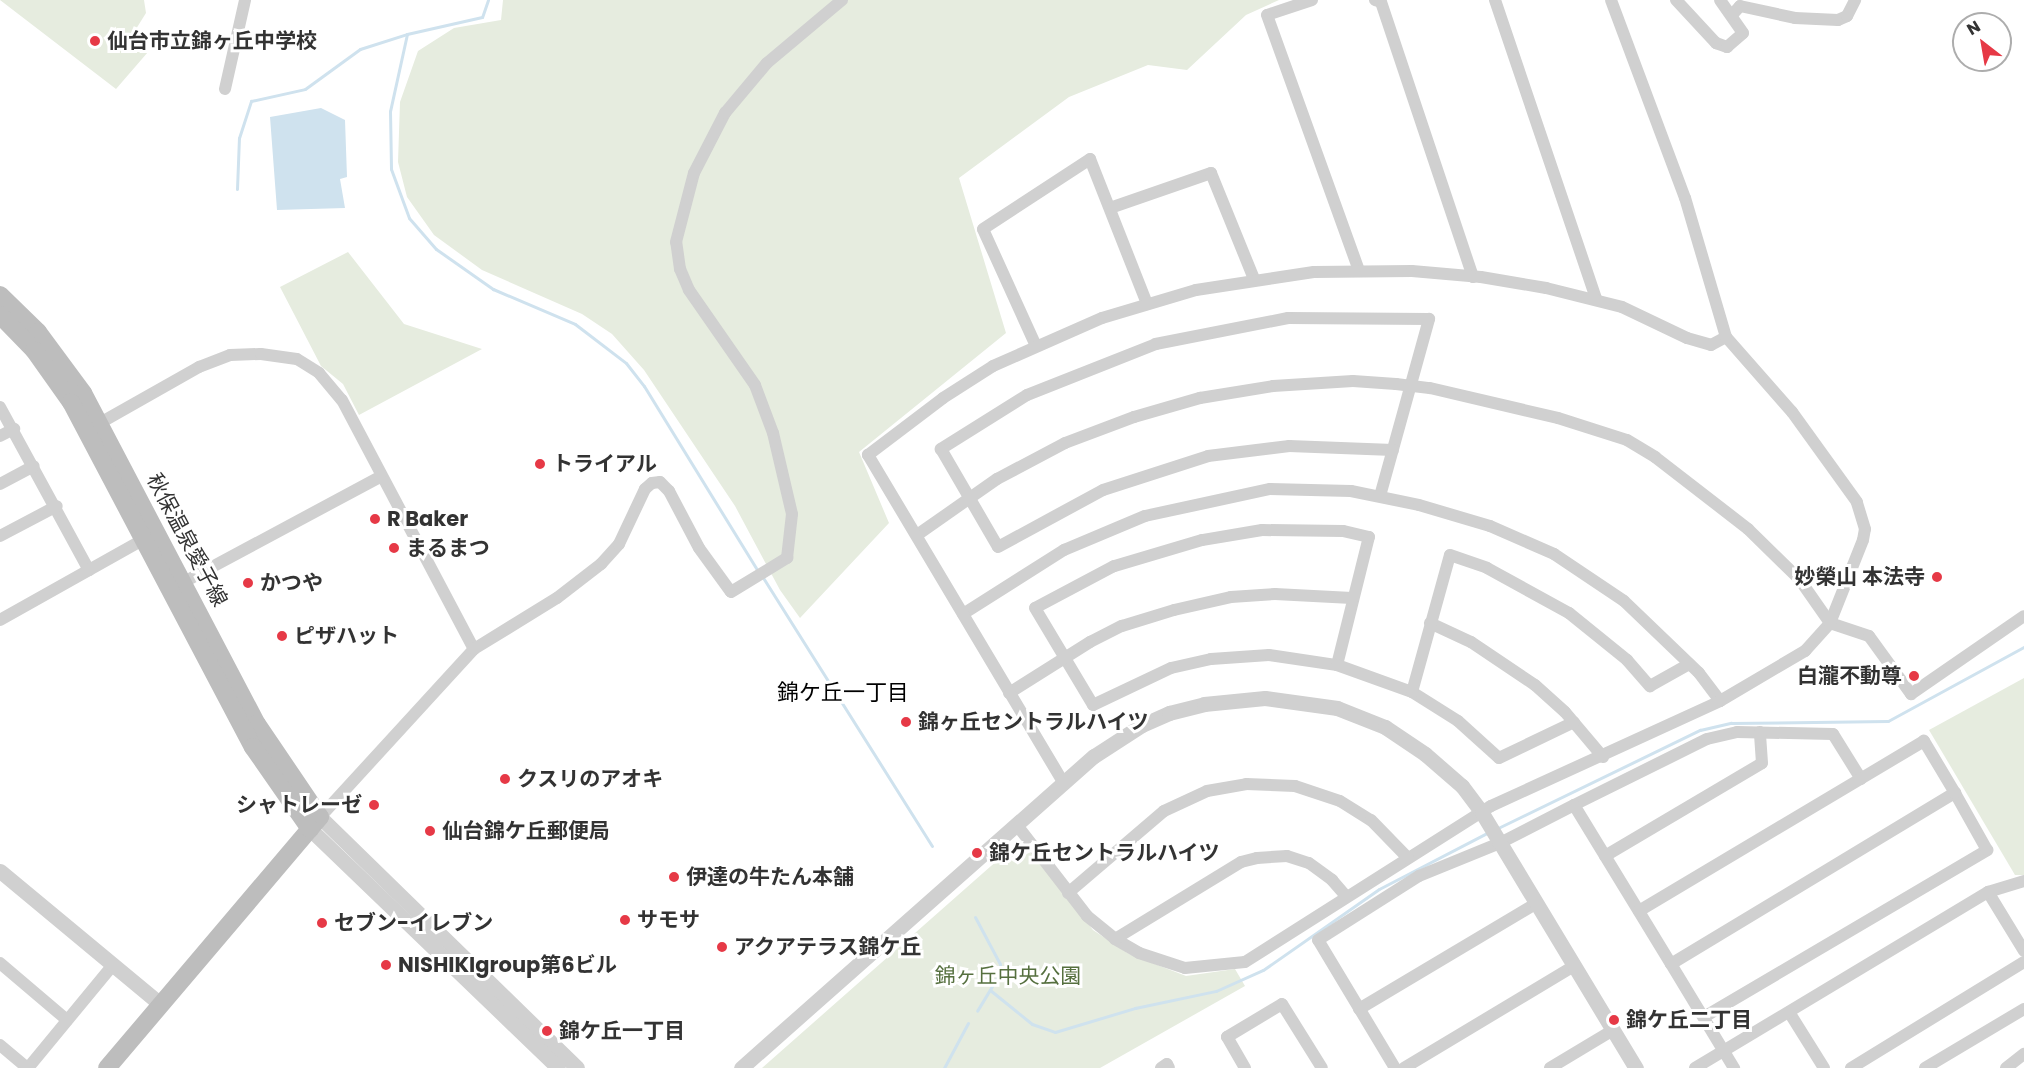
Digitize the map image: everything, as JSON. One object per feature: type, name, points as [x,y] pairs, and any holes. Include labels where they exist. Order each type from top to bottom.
[{"type":"main road","name":"秋保温泉愛子線","points":[[0,295],[63,363],[100,423],[253,747],[315,823]]},
{"type":"main road","name":"秋保温泉愛子線","points":[[0,315],[34,350],[71,402],[151,535],[184,582],[257,724],[315,823]]},
{"type":"main road","points":[[107,1068],[315,823]]},
{"type":"street","points":[[225,89],[245,0]]},
{"type":"street","points":[[315,823],[474,649],[557,598],[601,564],[619,544],[651,483],[660,482],[669,491],[699,548],[731,592],[788,558],[792,524],[791,502],[773,433],[755,385],[689,290],[678,259],[677,232],[694,173],[737,96],[767,63],[842,0]]},
{"type":"street","points":[[1312,0],[1267,15],[1359,270]]},
{"type":"street","points":[[1375,0],[1381,2],[1473,277]]},
{"type":"street","points":[[1495,0],[1596,299]]},
{"type":"street","points":[[1395,1068],[1318,940],[1603,757],[1720,701],[1805,651],[1830,622],[1863,540],[1857,502],[1792,412],[1726,337],[1685,198],[1611,0]]},
{"type":"street","points":[[1676,0],[1722,47],[1740,39],[1743,33],[1719,0]]},
{"type":"street","points":[[1732,15],[1740,6],[1795,18],[1838,20],[1847,16],[1855,0]]},
{"type":"street","points":[[1036,346],[983,229],[1090,159],[1147,304]]},
{"type":"street","points":[[1110,208],[1210,173],[1254,279]]},
{"type":"street","points":[[1063,782],[868,455],[943,398],[993,366],[1036,346],[1147,304],[1254,279],[1359,270],[1473,277],[1596,299],[1622,307],[1695,341],[1711,345],[1726,337]]},
{"type":"street","points":[[1380,496],[1412,386],[1429,319],[1288,318],[1156,344],[1084,370],[1027,395],[941,449],[998,547],[1102,490],[1208,456],[1289,446],[1393,450]]},
{"type":"street","points":[[100,423],[199,367],[230,355],[261,354],[297,359],[319,373],[342,400],[380,477],[474,649]]},
{"type":"street","points":[[916,535],[970,497],[1065,443],[1134,417],[1200,398],[1313,383],[1353,381],[1412,386],[1558,418],[1627,440],[1701,490],[1748,530],[1800,580],[1830,622],[1869,636],[1911,694],[2024,616]]},
{"type":"street","points":[[0,407],[57,506],[89,570]]},
{"type":"street","points":[[0,436],[14,429]]},
{"type":"street","points":[[0,484],[34,466]]},
{"type":"street","points":[[184,582],[380,477]]},
{"type":"street","points":[[963,614],[1064,550],[1112,528],[1176,507],[1270,489],[1351,491],[1380,496],[1490,526],[1554,554],[1606,586],[1689,664],[1720,701]]},
{"type":"street","points":[[0,536],[57,506]]},
{"type":"street","points":[[1338,665],[1368,537],[1327,530],[1262,530],[1202,540],[1114,566],[1035,608],[1094,705],[1139,680],[1211,659],[1287,656],[1338,665],[1412,692],[1458,721],[1499,758],[1574,722]]},
{"type":"street","points":[[0,620],[151,535]]},
{"type":"street","points":[[1412,692],[1450,555],[1487,568],[1569,613],[1627,660],[1650,686],[1689,664]]},
{"type":"street","points":[[1009,693],[1063,657],[1122,626],[1202,603],[1275,594],[1352,598]]},
{"type":"street","points":[[1430,623],[1501,661],[1549,696],[1603,757]]},
{"type":"street","points":[[741,1068],[1063,782],[1120,738],[1169,713],[1236,699],[1289,699],[1337,708],[1385,727],[1445,769],[1491,828],[1636,1068]]},
{"type":"street","points":[[1016,824],[1087,916],[1115,939],[1139,953],[1185,968],[1245,962],[1345,896],[1408,858],[1491,828],[1574,805],[1707,739],[1737,732],[1833,734],[1861,778]]},
{"type":"street","points":[[1605,856],[1762,763],[1761,732]]},
{"type":"street","points":[[1639,911],[1924,741],[1987,850],[1704,1017]]},
{"type":"street","points":[[1068,893],[1164,811],[1207,791],[1246,784],[1295,786],[1340,801],[1371,820],[1408,858]]},
{"type":"street","points":[[1671,964],[1955,793]]},
{"type":"street","points":[[1574,805],[1734,1068]]},
{"type":"street","points":[[315,823],[558,1068]]},
{"type":"street","points":[[315,823],[577,1068]]},
{"type":"street","points":[[1115,939],[1241,862],[1257,858],[1287,856],[1309,863],[1332,880],[1345,896]]},
{"type":"street","points":[[0,871],[160,1004]]},
{"type":"street","points":[[1695,1068],[1988,892],[2024,881]]},
{"type":"street","points":[[1988,892],[2024,951]]},
{"type":"street","points":[[1359,1009],[1537,903]]},
{"type":"street","points":[[1851,1068],[2024,962]]},
{"type":"street","points":[[0,963],[68,1020]]},
{"type":"street","points":[[0,1045],[27,1068],[113,965]]},
{"type":"street","points":[[1404,1068],[1574,966]]},
{"type":"street","points":[[1245,1068],[1227,1037],[1282,1004],[1322,1068]]},
{"type":"street","points":[[1925,1068],[2024,1009]]},
{"type":"street","points":[[1789,1012],[1824,1068]]},
{"type":"street","points":[[1550,1068],[1613,1030]]},
{"type":"street","points":[[2004,1067],[2024,1054]]},
{"type":"street","points":[[1161,1068],[1167,1065],[1169,1068]]},
{"type":"green space","name":"仙台市立錦ヶ丘中学校","points":[[0,0],[144,0],[146,13],[136,29],[148,52],[116,89]]},
{"type":"green space","points":[[503,0],[1279,0],[1246,15],[1187,70],[1148,65],[1069,97],[959,178],[1006,333],[859,452],[889,523],[800,618],[780,590],[735,506],[644,370],[612,334],[582,314],[482,270],[434,235],[407,197],[398,162],[400,102],[418,51],[454,28],[501,20]]},
{"type":"green space","points":[[348,252],[404,324],[482,349],[359,415],[343,384],[321,366],[280,287]]},
{"type":"green space","points":[[2024,678],[2024,875],[2015,875],[1929,730]]},
{"type":"green space","name":"錦ヶ丘中央公園","points":[[1008,851],[1018,858],[1031,852],[1093,930],[1129,954],[1186,976],[1235,969],[1245,986],[1100,1068],[762,1068]]},
{"type":"water","points":[[321,108],[345,120],[347,177],[340,179],[345,208],[277,210],[270,117]]},
{"type":"waterway","points":[[488,0],[482,17],[407,34],[390,111],[391,169],[409,218],[436,249],[493,289],[575,324],[626,363],[644,386],[758,571]]},
{"type":"waterway","points":[[237,189],[239,138],[251,101],[305,89],[360,49],[407,34]]},
{"type":"waterway","points":[[762,576],[932,846]]},
{"type":"waterway","points":[[1498,828],[1700,730],[1731,723],[1888,721],[2024,647]]},
{"type":"waterway","points":[[990,990],[1032,1024],[1055,1032],[1135,1008],[1216,991],[1263,970],[1379,889],[1489,832]]},
{"type":"waterway","points":[[975,917],[1000,964],[1000,973],[977,1011]]},
{"type":"waterway","points":[[944,1068],[968,1023]]},
{"type":"place","name":"仙台市立錦ヶ丘中学校","points":[[95,41]]},
{"type":"place","name":"トライアル","points":[[540,464]]},
{"type":"place","name":"R Baker","points":[[375,519]]},
{"type":"place","name":"まるまつ","points":[[394,548]]},
{"type":"place","name":"妙榮山 本法寺","points":[[1937,577]]},
{"type":"place","name":"かつや","points":[[248,583]]},
{"type":"place","name":"ピザハット","points":[[282,636]]},
{"type":"place","name":"白瀧不動尊","points":[[1914,676]]},
{"type":"place","name":"錦ヶ丘セントラルハイツ","points":[[906,722]]},
{"type":"place","name":"クスリのアオキ","points":[[505,779]]},
{"type":"place","name":"シャトレーゼ","points":[[374,805]]},
{"type":"place","name":"仙台錦ケ丘郵便局","points":[[430,831]]},
{"type":"place","name":"錦ケ丘セントラルハイツ","points":[[977,853]]},
{"type":"place","name":"伊達の牛たん本舗","points":[[674,877]]},
{"type":"place","name":"サモサ","points":[[625,920]]},
{"type":"place","name":"セブン-イレブン","points":[[322,923]]},
{"type":"place","name":"アクアテラス錦ケ丘","points":[[722,947]]},
{"type":"place","name":"NISHIKIgroup第6ビル","points":[[386,965]]},
{"type":"place","name":"錦ケ丘二丁目","points":[[1614,1020]]},
{"type":"place","name":"錦ケ丘一丁目","points":[[547,1031]]},
{"type":"district","name":"錦ケ丘一丁目","points":[[843,693]]}]
